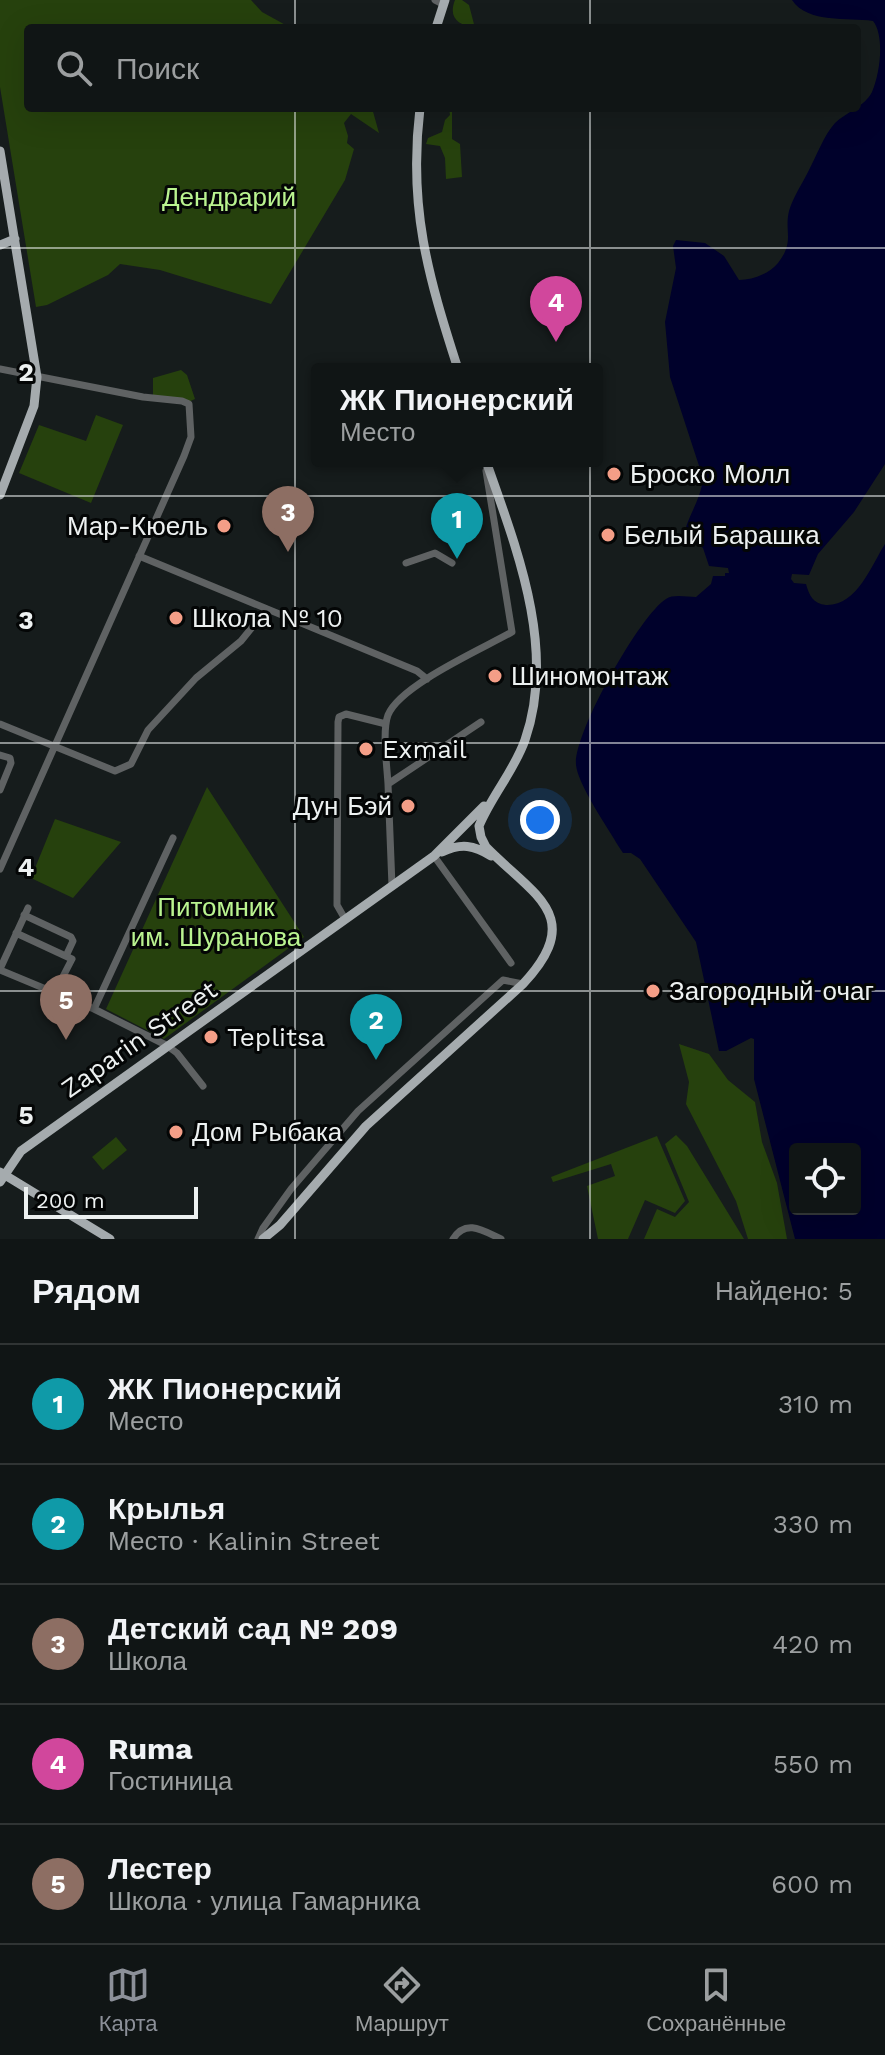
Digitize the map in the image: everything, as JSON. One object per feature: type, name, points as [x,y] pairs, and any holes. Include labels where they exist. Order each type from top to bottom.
[{"type":"main road","points":[[437,24],[441,1]]},
{"type":"main road","points":[[420,112],[416,164],[419,226],[434,294],[456,363]]},
{"type":"main road","points":[[0,151],[37,377],[34,406],[0,495]]},
{"type":"main road","points":[[0,214],[7,195]]},
{"type":"main road","points":[[0,245],[15,239]]},
{"type":"main road","points":[[261,1239],[280,1225],[366,1126],[523,984],[543,960],[552,939],[549,914],[540,897],[486,847],[479,826],[518,758],[526,737],[537,662],[530,605],[487,467]]},
{"type":"main road","name":"Zaparin Street","points":[[1,1176],[21,1151],[434,856],[498,791]]},
{"type":"main road","points":[[434,856],[466,845],[476,847],[510,870]]},
{"type":"main road","points":[[1,1176],[110,1239]]},
{"type":"street","points":[[0,369],[143,397],[182,401],[189,404],[191,437],[53,747],[4,846],[0,869]]},
{"type":"street","points":[[392,886],[386,724],[389,712],[398,701],[427,679],[512,632],[486,467]]},
{"type":"street","points":[[406,563],[435,553],[452,563]]},
{"type":"street","points":[[139,556],[417,671],[427,679]]},
{"type":"street","points":[[0,724],[115,771],[124,769],[131,764],[148,730],[196,678],[235,647],[267,609]]},
{"type":"street","points":[[345,919],[337,905],[339,717],[346,714],[386,724]]},
{"type":"street","points":[[388,784],[481,722]]},
{"type":"street","points":[[0,755],[10,758],[11,763],[0,790]]},
{"type":"street","points":[[94,1009],[173,838]]},
{"type":"street","points":[[434,856],[511,963]]},
{"type":"street","points":[[66,956],[73,941],[71,937],[26,912],[0,969],[94,1009],[167,1047],[177,1053],[203,1086]]},
{"type":"street","points":[[16,933],[72,959],[55,992]]},
{"type":"street","points":[[261,1239],[263,1228],[291,1189],[358,1111],[503,980],[523,984]]},
{"type":"street","points":[[455,1236],[472,1227],[501,1239]]},
{"type":"green space","name":"Дендрарий","points":[[0,0],[251,0],[262,12],[284,24],[24,24],[24,112],[373,112],[379,133],[351,114],[344,123],[347,143],[354,149],[345,180],[271,304],[160,270],[120,264],[108,275],[47,305],[36,307],[0,87]]},
{"type":"green space","points":[[455,0],[469,5],[474,24],[462,24],[456,20]]},
{"type":"green space","points":[[452,112],[452,139],[460,144],[462,177],[446,179],[445,158],[440,146],[426,144],[428,138],[442,132]]},
{"type":"green space","points":[[181,370],[187,375],[195,399],[186,403],[153,396],[153,378]]},
{"type":"green space","points":[[96,415],[123,425],[91,503],[19,473],[39,425],[86,441]]},
{"type":"green space","name":"Питомник им. Шуранова","points":[[207,787],[304,937],[164,1039],[106,1009]]},
{"type":"green space","points":[[55,819],[121,842],[73,898],[31,878]]},
{"type":"green space","points":[[679,1044],[709,1054],[728,1080],[755,1102],[762,1142],[777,1183],[787,1239],[748,1239],[736,1201],[686,1104],[689,1082]]},
{"type":"green space","points":[[676,1135],[687,1146],[744,1239],[644,1239],[657,1209],[675,1217],[689,1202],[665,1144]]},
{"type":"green space","points":[[657,1136],[685,1201],[675,1213],[645,1200],[628,1239],[598,1239],[587,1186],[615,1176],[611,1164],[553,1182],[551,1177]]},
{"type":"green space","points":[[116,1137],[127,1150],[103,1170],[92,1157]]},
{"type":"water","points":[[792,0],[885,0],[885,464],[854,512],[818,554],[809,575],[792,574],[791,579],[794,583],[806,584],[810,595],[818,603],[837,604],[855,592],[885,544],[885,1239],[795,1239],[754,1079],[754,1039],[719,1051],[696,942],[640,859],[631,853],[623,853],[588,795],[576,765],[585,728],[596,703],[625,650],[655,609],[669,597],[696,597],[711,584],[713,576],[729,573],[728,568],[709,566],[703,548],[696,543],[683,543],[703,478],[670,377],[665,322],[676,268],[673,246],[676,240],[705,243],[724,256],[739,280],[760,276],[774,267],[783,255],[791,206],[824,140],[835,123],[850,112],[861,112],[861,104],[872,92],[879,66],[879,36],[873,21],[818,16],[799,8]]},
{"type":"place","name":"Ruma","points":[[556,342]]},
{"type":"place","name":"Броско Молл","points":[[614,474]]},
{"type":"place","name":"Мар-Кюель","points":[[224,526]]},
{"type":"place","name":"Белый Барашка","points":[[608,535]]},
{"type":"place","name":"Детский сад № 209","points":[[288,552]]},
{"type":"place","name":"ЖК Пионерский","points":[[457,559]]},
{"type":"place","name":"Школа № 10","points":[[176,618]]},
{"type":"place","name":"Шиномонтаж","points":[[495,676]]},
{"type":"place","name":"Exmail","points":[[366,749]]},
{"type":"place","name":"Дун Бэй","points":[[408,806]]},
{"type":"place","name":"Загородный очаг","points":[[653,991]]},
{"type":"place","name":"Teplitsa","points":[[211,1037]]},
{"type":"place","name":"Лестер","points":[[66,1040]]},
{"type":"place","name":"Крылья","points":[[376,1060]]},
{"type":"place","name":"Дом Рыбака","points":[[176,1132]]}]
